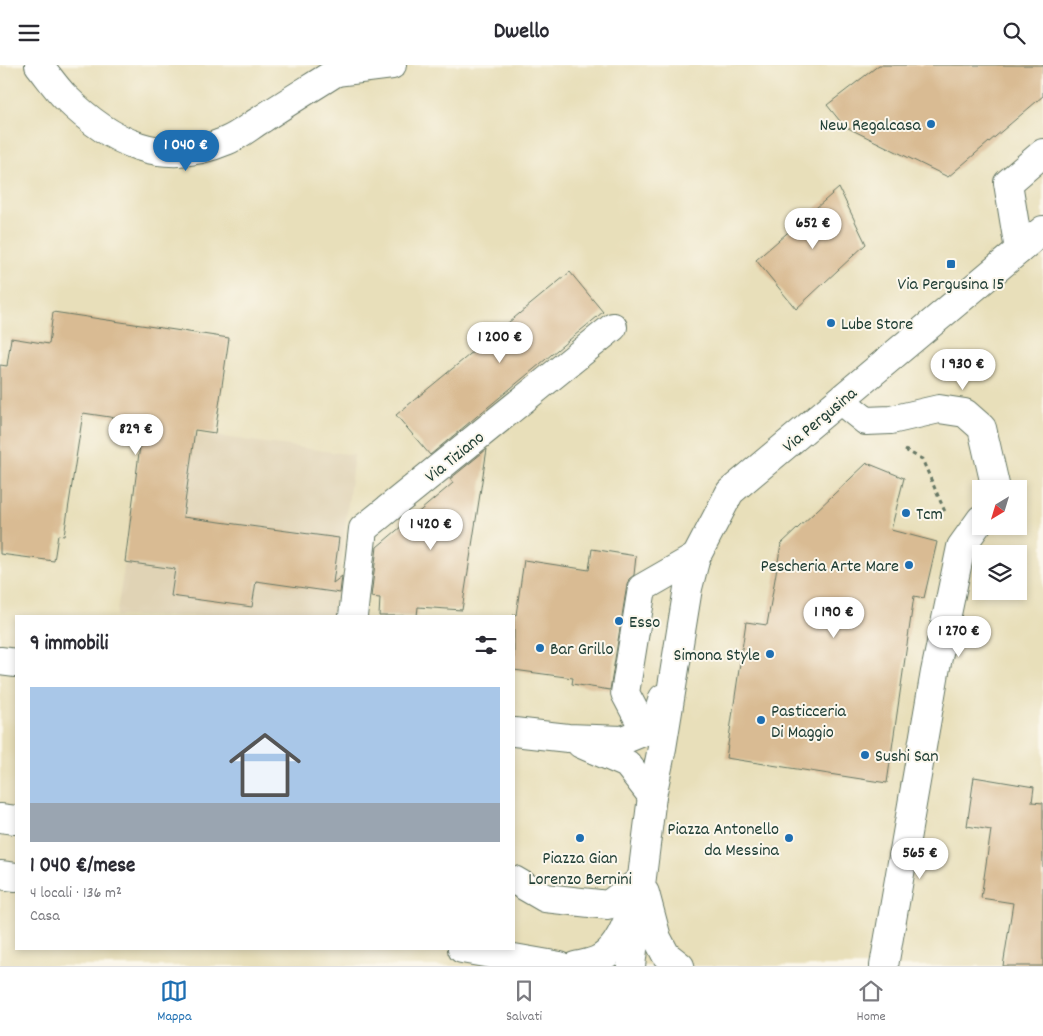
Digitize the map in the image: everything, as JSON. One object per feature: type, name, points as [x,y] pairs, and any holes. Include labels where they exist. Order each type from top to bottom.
[{"type":"street","points":[[39,65],[64,96],[90,120],[114,136],[139,147],[161,152],[197,150],[227,141],[339,69],[392,65]]},
{"type":"street","points":[[1019,251],[1008,183],[1043,153]]},
{"type":"street","name":"Via Pergusina","points":[[676,659],[688,588],[696,557],[730,492],[1043,230]]},
{"type":"street","name":"Via Tiziano","points":[[353,615],[363,529],[613,327]]},
{"type":"street","points":[[841,401],[866,421],[891,420],[939,409],[965,413],[982,428],[994,480]]},
{"type":"street","points":[[884,966],[934,672],[961,547],[972,532]]},
{"type":"street","points":[[645,731],[626,693],[642,588],[696,557]]},
{"type":"street","points":[[515,732],[568,738],[623,740],[645,731],[658,714],[676,659]]},
{"type":"street","points":[[631,966],[652,797],[676,659]]},
{"type":"street","points":[[0,661],[15,663]]},
{"type":"street","points":[[568,738],[627,764],[652,797]]},
{"type":"street","points":[[0,818],[15,820]]},
{"type":"street","points":[[0,875],[15,877]]},
{"type":"street","points":[[515,880],[546,898],[608,905],[641,880]]},
{"type":"street","points":[[575,966],[602,958],[619,939],[627,923],[641,880]]},
{"type":"street","points":[[641,880],[657,939],[666,955],[680,966]]},
{"type":"street","points":[[468,950],[560,966]]},
{"type":"path","points":[[905,450],[922,459],[948,519]]},
{"type":"shaded area","points":[[185,432],[354,455],[334,615],[116,615],[137,468]]},
{"type":"building","points":[[879,65],[1043,65],[1043,96],[948,177],[844,126],[827,105]]},
{"type":"building","points":[[839,188],[866,244],[796,309],[756,260]]},
{"type":"building","points":[[570,272],[603,312],[430,455],[396,415]]},
{"type":"building","points":[[53,312],[229,338],[215,433],[195,430],[183,517],[339,538],[333,583],[342,576],[340,593],[256,581],[252,607],[171,596],[175,569],[125,562],[143,422],[83,413],[64,536],[58,535],[54,561],[0,554],[0,365],[7,366],[11,338],[49,344]]},
{"type":"building","points":[[487,449],[462,610],[418,607],[417,615],[379,615],[380,598],[371,597],[377,547],[453,483],[450,479]]},
{"type":"building","points":[[867,463],[904,478],[891,530],[937,542],[924,598],[914,596],[887,783],[726,758],[746,622],[767,625],[781,544]]},
{"type":"building","points":[[592,549],[636,556],[634,575],[629,579],[627,585],[610,690],[572,684],[573,678],[515,670],[514,614],[516,615],[524,560],[589,570]]},
{"type":"building","points":[[974,777],[1034,787],[1032,802],[1043,803],[1043,966],[1003,966],[1013,903],[981,898],[991,830],[967,826]]},
{"type":"place","name":"New Regalcasa","points":[[931,124]]},
{"type":"place","name":"Via Pergusina 15","points":[[951,264]]},
{"type":"place","name":"Lube Store","points":[[831,323]]},
{"type":"place","name":"Tcm","points":[[906,513]]},
{"type":"place","name":"Pescheria Arte Mare","points":[[909,565]]},
{"type":"place","name":"Esso","points":[[619,621]]},
{"type":"place","name":"Bar Grillo","points":[[540,648]]},
{"type":"place","name":"Simona Style","points":[[770,654]]},
{"type":"place","name":"Pasticceria Di Maggio","points":[[761,720]]},
{"type":"place","name":"Sushi San","points":[[865,755]]},
{"type":"place","name":"Piazza Gian Lorenzo Bernini","points":[[580,838]]},
{"type":"place","name":"Piazza Antonello da Messina","points":[[789,838]]}]
